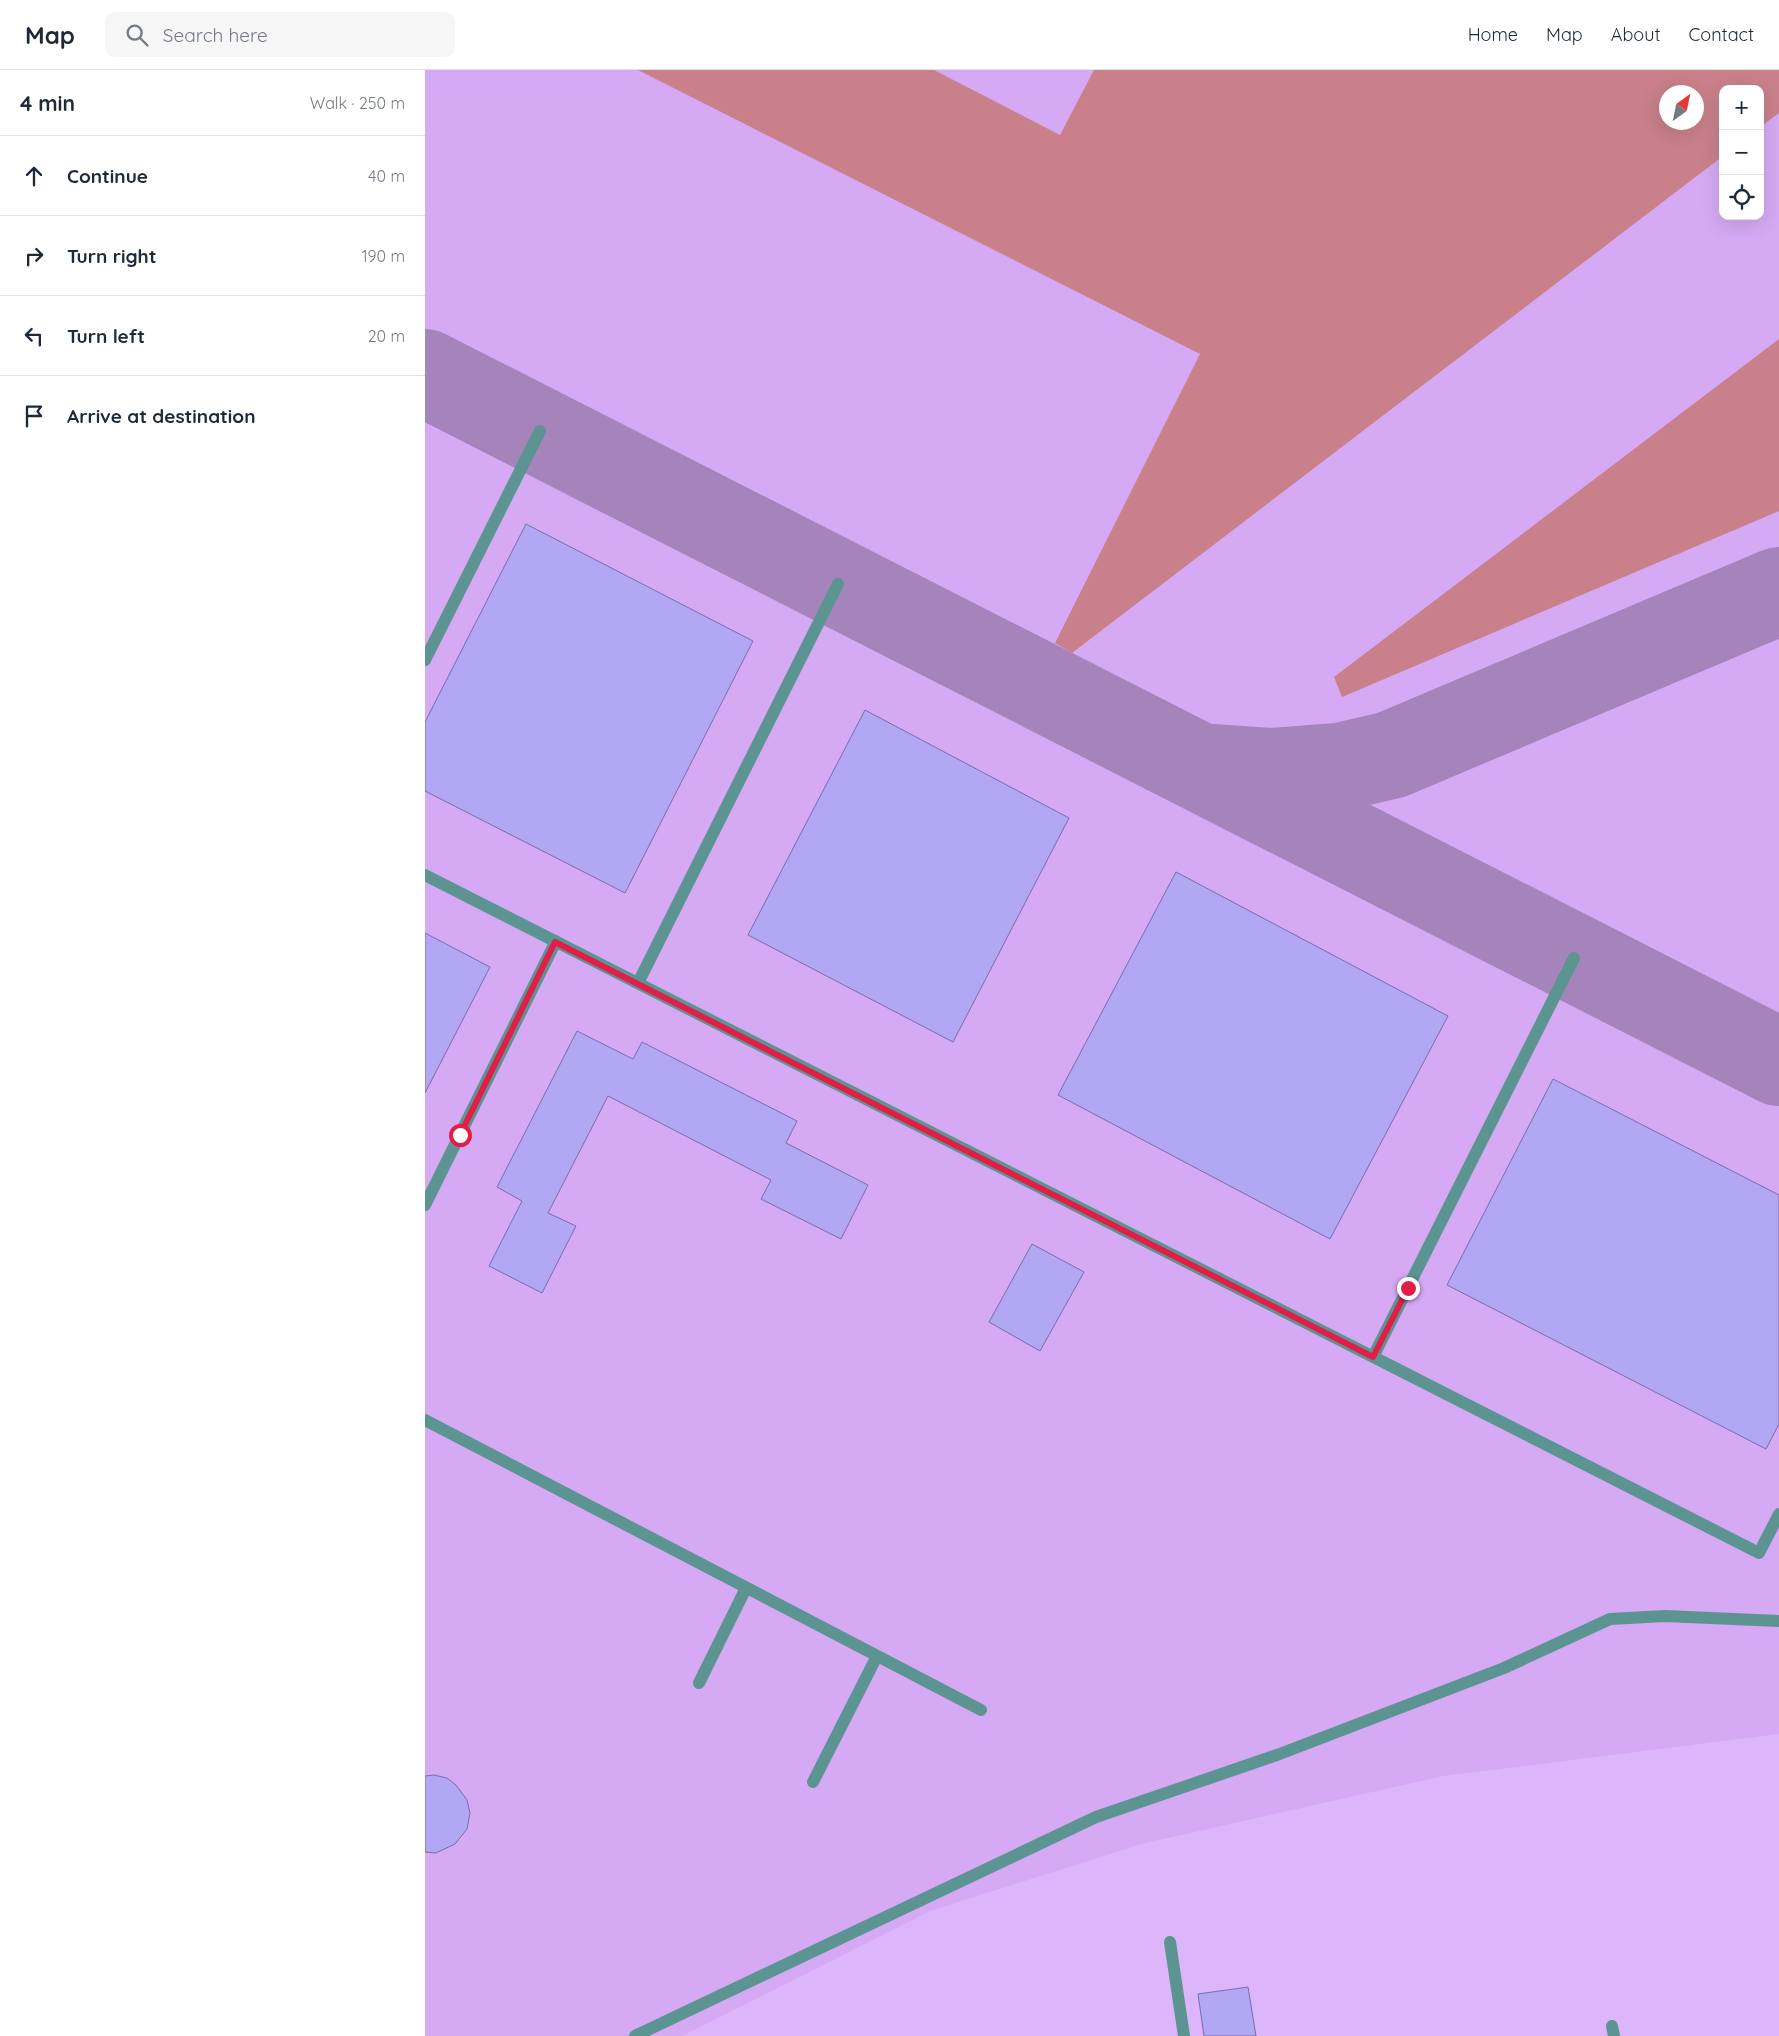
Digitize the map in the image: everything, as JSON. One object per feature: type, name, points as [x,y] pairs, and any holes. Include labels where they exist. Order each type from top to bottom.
[{"type":"street","points":[[425,660],[540,431]]},
{"type":"street","points":[[638,983],[838,584]]},
{"type":"street","points":[[425,875],[1759,1553],[1779,1514]]},
{"type":"street","points":[[425,1205],[555,942]]},
{"type":"street","points":[[1373,1357],[1574,958]]},
{"type":"street","points":[[425,1420],[981,1710]]},
{"type":"street","points":[[699,1683],[747,1588]]},
{"type":"street","points":[[635,2036],[1095,1817],[1277,1755],[1486,1675],[1611,1619],[1665,1616],[1779,1621]]},
{"type":"street","points":[[813,1782],[877,1656]]},
{"type":"street","points":[[1169,1942],[1184,2036]]},
{"type":"shaded area","points":[[425,70],[1779,70],[1779,1734],[1443,1776],[1141,1844],[930,1911],[682,2036],[425,2036]]},
{"type":"shaded area","points":[[638,70],[934,70],[1060,135],[1094,70],[1779,70],[1779,113],[1764,124],[1764,85],[1719,85],[1719,159],[1072,653],[1055,643],[1200,354]]},
{"type":"shaded area","points":[[1779,339],[1779,511],[1342,697],[1334,677]]},
{"type":"building","points":[[526,524],[753,641],[625,893],[425,791],[425,722]]},
{"type":"building","points":[[865,710],[1069,818],[953,1042],[748,935]]},
{"type":"building","points":[[1176,872],[1448,1016],[1330,1239],[1058,1095]]},
{"type":"building","points":[[425,933],[490,967],[425,1093]]},
{"type":"building","points":[[577,1031],[633,1059],[642,1042],[797,1121],[786,1143],[868,1185],[841,1239],[761,1199],[771,1180],[608,1096],[548,1213],[576,1226],[542,1293],[489,1266],[522,1201],[497,1187]]},
{"type":"building","points":[[1553,1079],[1779,1195],[1779,1424],[1766,1449],[1447,1285]]},
{"type":"building","points":[[1032,1244],[1084,1272],[1040,1351],[989,1322]]},
{"type":"building","points":[[434,1775],[447,1778],[456,1785],[467,1800],[470,1813],[467,1829],[455,1844],[436,1853],[425,1852],[425,1776]]},
{"type":"building","points":[[1248,1987],[1256,2036],[1204,2036],[1198,1994]]},
{"type":"taxiway","points":[[425,373],[1779,1062]]},
{"type":"taxiway","points":[[1212,768],[1272,772],[1339,767],[1391,755],[1779,591]]},
{"type":"route","points":[[460,1135],[555,942],[1373,1357],[1408,1288]]}]
